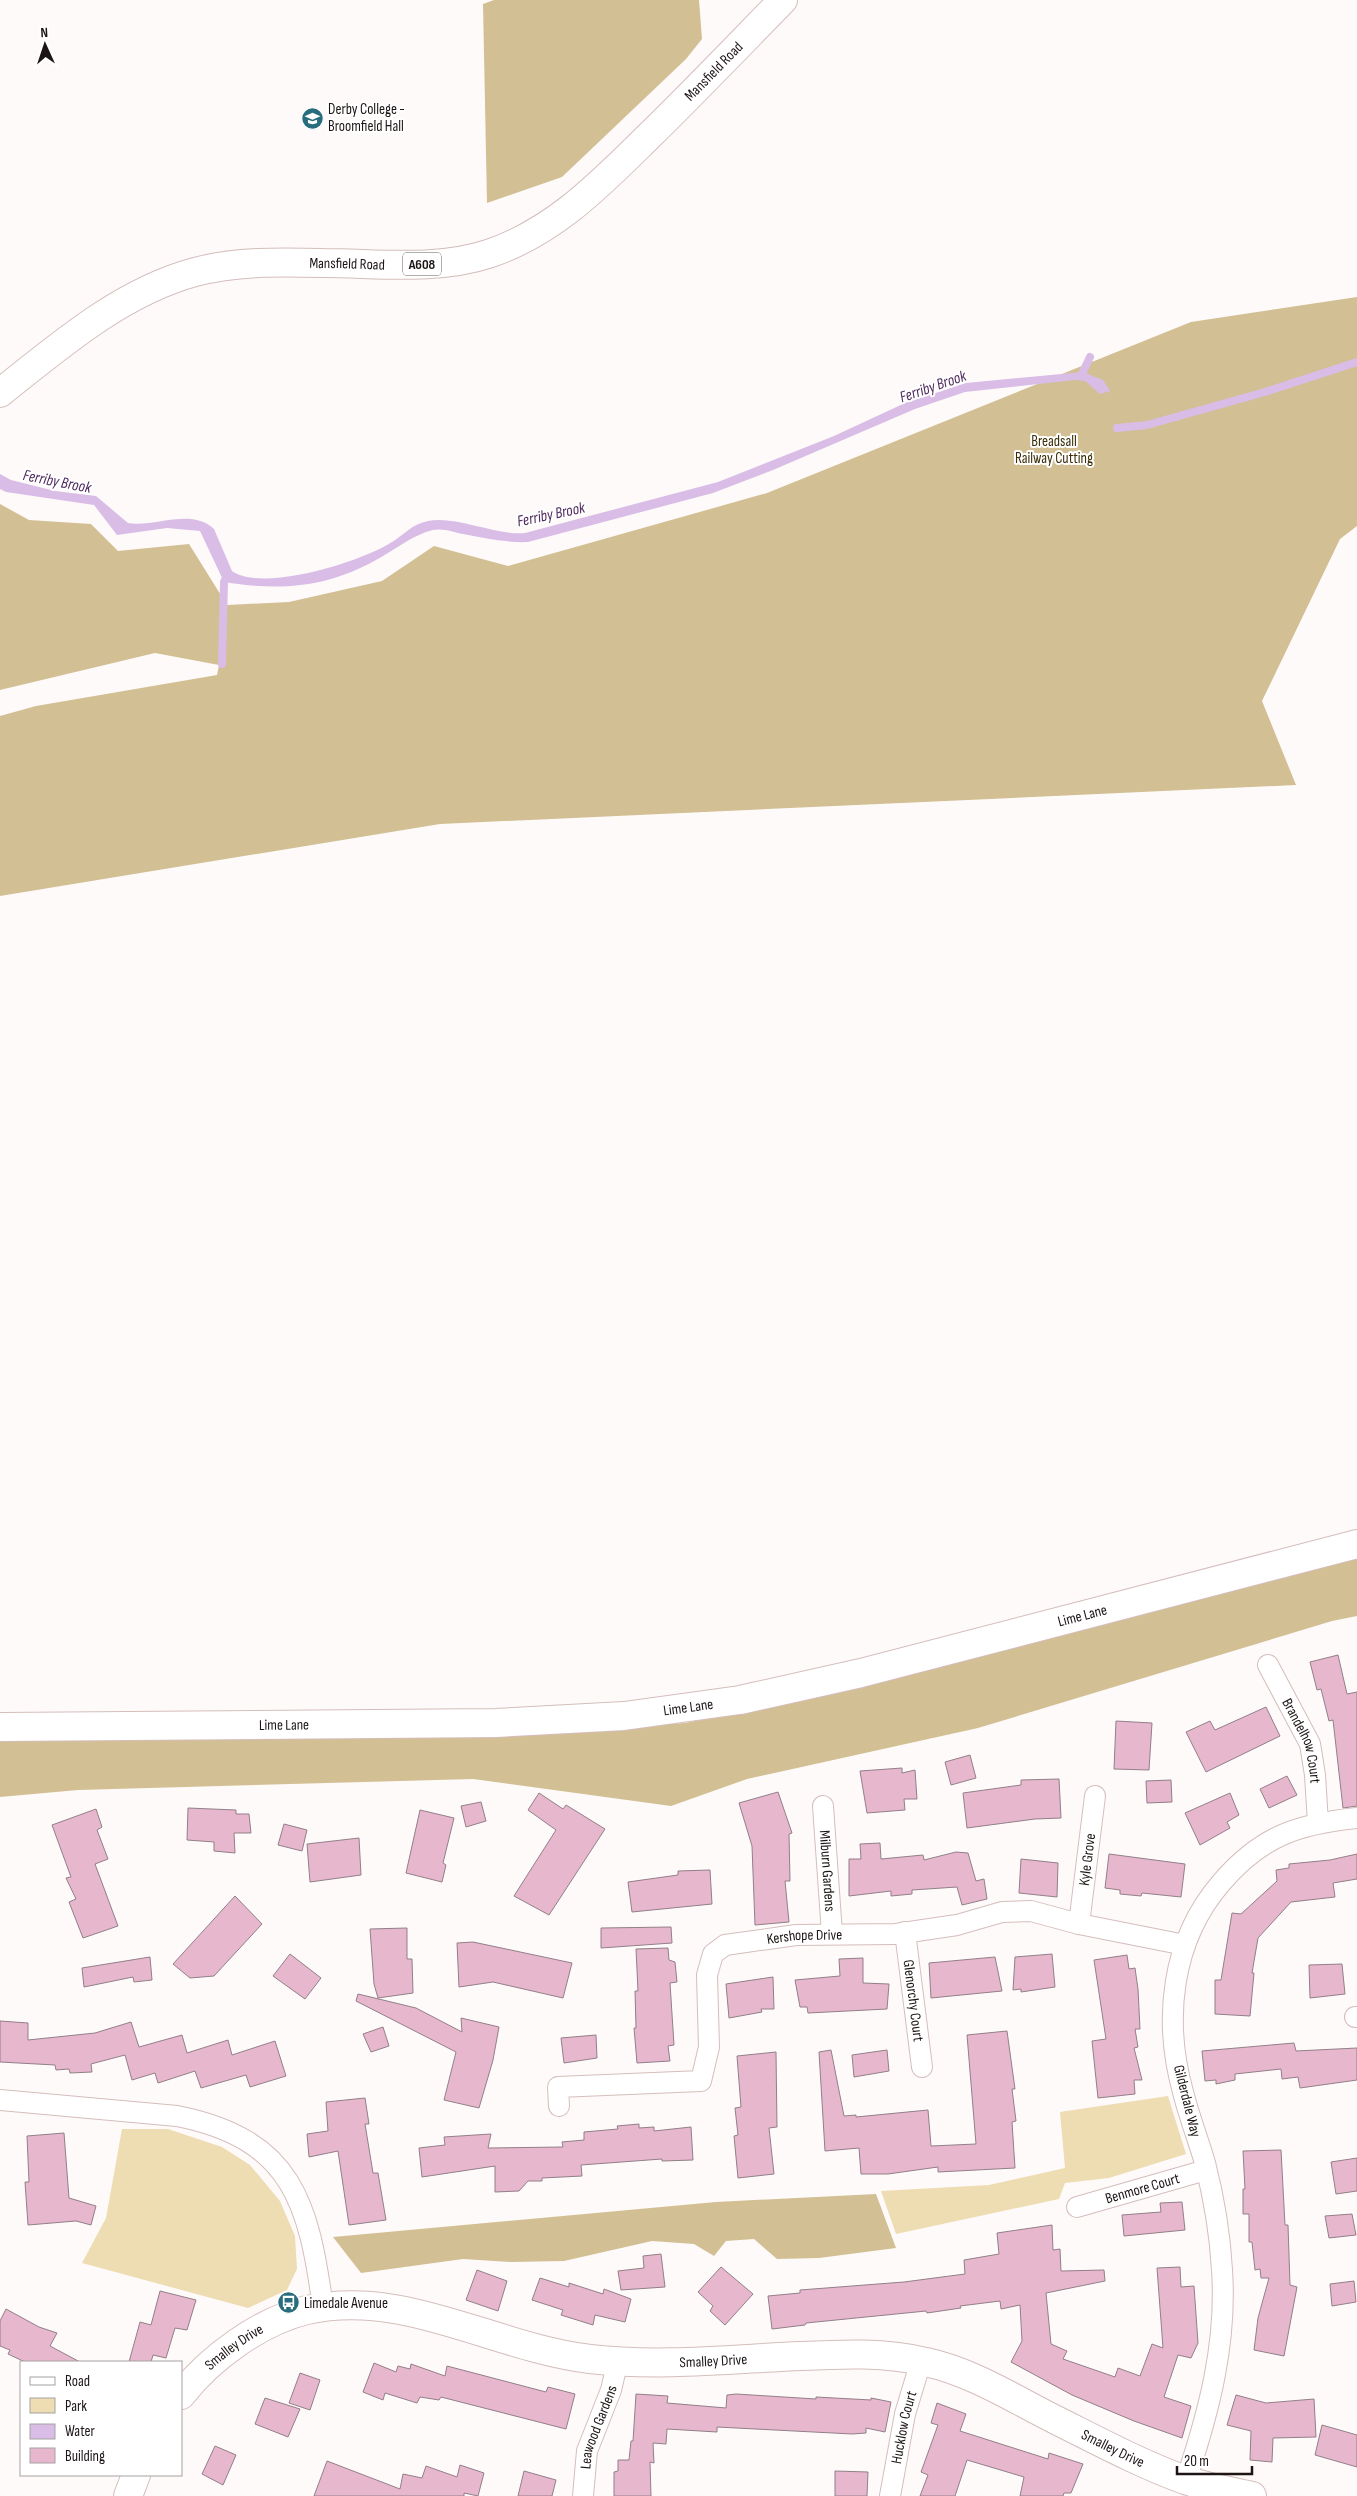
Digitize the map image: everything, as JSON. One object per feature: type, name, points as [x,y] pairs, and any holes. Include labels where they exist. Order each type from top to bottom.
[{"type":"street","name":"Mansfield Road","points":[[0,393],[117,307],[147,290],[196,272],[227,266],[272,263],[427,264],[488,254],[517,242],[553,222],[591,192],[692,94],[783,0]]},
{"type":"street","name":"Lime Lane","points":[[0,1727],[496,1723],[633,1715],[740,1700],[861,1674],[1357,1544]]},
{"type":"street","name":"Brandelhow Court","points":[[1268,1664],[1310,1744],[1315,1775],[1318,1823]]},
{"type":"street","name":"Kyle Grove","points":[[1079,1924],[1095,1796]]},
{"type":"street","name":"Milburn Gardens","points":[[823,1806],[832,1934]]},
{"type":"street","name":"Gilderdale Way","points":[[1186,2480],[1206,2415],[1222,2336],[1223,2293],[1222,2261],[1216,2217],[1206,2170],[1182,2090],[1175,2040],[1174,1983],[1185,1944],[1198,1915],[1212,1894],[1245,1858],[1287,1831],[1318,1823],[1357,1818]]},
{"type":"street","name":"Kershope Drive","points":[[559,2106],[558,2086],[701,2081],[709,2047],[707,1975],[713,1954],[725,1944],[796,1935],[905,1932],[957,1924],[1002,1912],[1031,1911],[1079,1924],[1185,1944]]},
{"type":"street","name":"Glenorchy Court","points":[[905,1932],[922,2067]]},
{"type":"street","points":[[0,2100],[177,2116],[204,2121],[227,2129],[264,2155],[284,2174],[295,2190],[307,2221],[315,2253],[323,2308]]},
{"type":"street","name":"Benmore Court","points":[[1076,2207],[1206,2170]]},
{"type":"street","name":"Smalley Drive","points":[[182,2394],[206,2366],[264,2327],[305,2311],[323,2308],[349,2305],[388,2307],[430,2317],[552,2353],[592,2359],[649,2362],[843,2354],[921,2360],[972,2378],[1123,2452],[1186,2480],[1252,2496]]},
{"type":"street","name":"Leawood Gardens","points":[[583,2496],[587,2452],[611,2390],[618,2360]]},
{"type":"street","name":"Hucklow Court","points":[[890,2496],[905,2414],[921,2360]]},
{"type":"street","points":[[128,2496],[136,2476]]},
{"type":"green space","points":[[494,0],[699,0],[702,39],[686,59],[562,177],[487,203],[483,4]]},
{"type":"green space","name":"Breadsall Railway Cutting","points":[[1357,297],[1357,526],[1340,539],[1262,701],[1296,785],[440,824],[0,896],[0,716],[36,706],[217,675],[219,665],[155,653],[0,690],[0,504],[29,520],[91,524],[118,551],[189,544],[227,605],[289,602],[382,581],[434,546],[508,566],[767,493],[1191,322]]},
{"type":"green space","points":[[1357,1558],[1357,1616],[1332,1621],[978,1728],[747,1779],[671,1806],[473,1779],[78,1790],[0,1797],[0,1740],[509,1733],[685,1723],[792,1702]]},
{"type":"green space","points":[[1168,2096],[1186,2154],[1109,2178],[1065,2183],[1059,2199],[896,2234],[881,2191],[989,2185],[1065,2168],[1060,2112]]},
{"type":"green space","points":[[122,2129],[168,2129],[222,2147],[250,2165],[280,2201],[295,2236],[297,2269],[287,2290],[248,2308],[82,2263],[106,2218]]},
{"type":"green space","points":[[876,2194],[896,2248],[819,2258],[777,2259],[754,2239],[726,2241],[714,2256],[694,2244],[652,2241],[564,2261],[511,2262],[463,2259],[361,2273],[333,2237],[716,2202]]},
{"type":"water","points":[[1083,372],[1103,380],[1110,391],[1100,394],[1085,381],[1075,380],[965,392],[915,409],[773,470],[713,493],[528,542],[504,541],[445,530],[433,530],[411,539],[383,556],[339,577],[302,585],[264,586],[224,582],[200,531],[167,528],[117,535],[94,505],[6,492],[0,489],[0,474],[11,480],[55,491],[96,496],[128,523],[138,524],[195,519],[214,529],[232,571],[247,577],[289,577],[359,558],[392,542],[422,522],[450,521],[503,532],[525,533],[718,482],[834,436],[905,403],[966,383]]},
{"type":"building","points":[[1338,1655],[1347,1694],[1357,1692],[1357,1806],[1343,1808],[1333,1720],[1329,1721],[1321,1689],[1317,1690],[1310,1662]]},
{"type":"building","points":[[1266,1707],[1280,1736],[1206,1772],[1186,1732],[1210,1721],[1215,1730]]},
{"type":"building","points":[[1116,1721],[1152,1723],[1149,1770],[1114,1769]]},
{"type":"building","points":[[970,1755],[976,1778],[951,1785],[945,1762]]},
{"type":"building","points":[[902,1768],[902,1773],[915,1770],[917,1799],[904,1799],[905,1810],[867,1813],[860,1771]]},
{"type":"building","points":[[1287,1776],[1297,1795],[1269,1808],[1260,1789]]},
{"type":"building","points":[[1059,1779],[1061,1818],[1035,1819],[967,1828],[963,1793],[1021,1785],[1021,1780]]},
{"type":"building","points":[[1171,1780],[1172,1802],[1147,1803],[1146,1781]]},
{"type":"building","points":[[778,1792],[792,1833],[789,1834],[790,1881],[785,1881],[789,1922],[755,1925],[752,1846],[739,1803]]},
{"type":"building","points":[[539,1793],[563,1809],[566,1805],[605,1829],[549,1915],[514,1896],[556,1830],[528,1810]]},
{"type":"building","points":[[1230,1793],[1239,1815],[1227,1822],[1230,1828],[1200,1845],[1185,1813]]},
{"type":"building","points":[[481,1802],[486,1821],[466,1827],[461,1806]]},
{"type":"building","points":[[188,1808],[236,1810],[236,1814],[249,1814],[251,1833],[234,1833],[235,1853],[214,1851],[214,1842],[187,1840]]},
{"type":"building","points":[[96,1809],[102,1827],[97,1830],[108,1859],[95,1864],[118,1926],[83,1938],[69,1902],[76,1899],[66,1878],[71,1877],[52,1825]]},
{"type":"building","points":[[420,1810],[454,1818],[443,1863],[446,1865],[442,1882],[406,1873]]},
{"type":"building","points":[[284,1824],[307,1830],[302,1851],[278,1845]]},
{"type":"building","points":[[359,1838],[361,1875],[310,1882],[307,1844]]},
{"type":"building","points":[[880,1843],[881,1859],[923,1855],[924,1860],[956,1852],[968,1853],[976,1881],[984,1879],[987,1899],[962,1905],[957,1887],[912,1890],[912,1894],[891,1896],[891,1891],[849,1896],[849,1859],[861,1859],[860,1844]]},
{"type":"building","points":[[1109,1854],[1185,1864],[1181,1897],[1142,1893],[1141,1896],[1120,1894],[1120,1890],[1105,1888]]},
{"type":"building","points":[[1357,1854],[1357,1879],[1333,1883],[1335,1897],[1291,1902],[1258,1938],[1252,1973],[1254,1973],[1250,2016],[1215,2014],[1215,1980],[1221,1980],[1232,1913],[1241,1914],[1277,1881],[1276,1870],[1289,1868],[1289,1864],[1330,1860]]},
{"type":"building","points":[[1021,1859],[1058,1863],[1057,1897],[1019,1893]]},
{"type":"building","points":[[710,1870],[712,1904],[632,1912],[628,1882],[678,1875],[678,1871]]},
{"type":"building","points":[[235,1896],[262,1924],[214,1976],[190,1978],[173,1964]]},
{"type":"building","points":[[671,1927],[672,1943],[601,1948],[601,1928]]},
{"type":"building","points":[[407,1928],[407,1959],[412,1959],[413,1993],[378,1998],[374,1984],[370,1929]]},
{"type":"building","points":[[473,1942],[572,1963],[563,1998],[493,1982],[459,1987],[457,1943]]},
{"type":"building","points":[[668,1948],[669,1960],[675,1962],[677,1982],[670,1983],[674,2045],[668,2046],[670,2061],[637,2063],[634,2028],[636,2028],[635,1991],[638,1991],[636,1949]]},
{"type":"building","points":[[290,1954],[321,1978],[305,1999],[273,1976]]},
{"type":"building","points":[[1052,1954],[1055,1987],[1021,1992],[1021,1989],[1013,1990],[1015,1957]]},
{"type":"building","points":[[1127,1955],[1129,1969],[1135,1968],[1138,1989],[1140,2029],[1135,2029],[1138,2047],[1134,2048],[1142,2080],[1134,2080],[1135,2094],[1098,2098],[1092,2041],[1106,2039],[1094,1960]]},
{"type":"building","points":[[150,1957],[152,1980],[134,1982],[133,1977],[84,1987],[82,1968]]},
{"type":"building","points":[[995,1957],[1002,1991],[931,1998],[929,1963]]},
{"type":"building","points":[[863,1958],[863,1983],[889,1984],[887,2009],[808,2013],[807,2007],[800,2007],[795,1980],[840,1976],[839,1959]]},
{"type":"building","points":[[1342,1964],[1345,1994],[1310,1998],[1309,1965]]},
{"type":"building","points":[[773,1977],[774,2009],[761,2009],[762,2012],[729,2018],[726,1984]]},
{"type":"building","points":[[358,1994],[416,2008],[462,2032],[461,2018],[499,2027],[493,2060],[479,2108],[444,2100],[456,2052],[356,2001]]},
{"type":"building","points":[[0,2021],[28,2023],[28,2040],[95,2033],[131,2022],[139,2047],[182,2035],[187,2053],[228,2040],[232,2055],[275,2041],[286,2076],[250,2087],[246,2075],[201,2088],[195,2071],[158,2083],[155,2073],[132,2080],[125,2055],[91,2064],[92,2072],[70,2073],[69,2069],[56,2070],[55,2065],[0,2062]]},
{"type":"building","points":[[383,2027],[389,2046],[371,2052],[363,2034]]},
{"type":"building","points":[[1007,2031],[1015,2089],[1012,2089],[1016,2121],[1012,2122],[1015,2168],[938,2172],[938,2167],[888,2174],[861,2174],[859,2148],[825,2151],[819,2052],[831,2050],[844,2116],[856,2115],[856,2117],[928,2110],[931,2146],[976,2144],[967,2035]]},
{"type":"building","points":[[596,2035],[597,2058],[564,2063],[561,2038]]},
{"type":"building","points":[[1294,2043],[1296,2051],[1357,2048],[1357,2080],[1300,2088],[1298,2077],[1282,2079],[1281,2069],[1235,2074],[1235,2080],[1216,2084],[1216,2080],[1205,2081],[1202,2051]]},
{"type":"building","points":[[887,2050],[889,2071],[854,2077],[852,2055]]},
{"type":"building","points":[[776,2052],[777,2127],[769,2128],[774,2174],[738,2178],[734,2136],[738,2135],[735,2108],[741,2107],[737,2056]]},
{"type":"building","points":[[365,2098],[369,2124],[365,2124],[373,2173],[378,2173],[386,2220],[349,2225],[338,2151],[309,2157],[307,2134],[328,2131],[326,2102]]},
{"type":"building","points":[[639,2124],[639,2128],[654,2127],[654,2131],[691,2127],[693,2160],[662,2161],[662,2159],[581,2165],[582,2176],[542,2178],[542,2181],[528,2181],[519,2191],[495,2192],[495,2166],[422,2177],[419,2148],[445,2145],[444,2137],[491,2134],[488,2148],[563,2147],[562,2142],[584,2140],[584,2132],[618,2129],[617,2126]]},
{"type":"building","points":[[64,2133],[69,2198],[96,2206],[91,2225],[76,2221],[28,2225],[25,2182],[29,2182],[27,2136]]},
{"type":"building","points":[[1281,2150],[1285,2225],[1288,2225],[1290,2285],[1297,2287],[1284,2356],[1254,2350],[1258,2318],[1269,2278],[1261,2278],[1260,2269],[1255,2270],[1252,2242],[1249,2242],[1249,2214],[1243,2214],[1243,2189],[1245,2189],[1243,2151]]},
{"type":"building","points":[[1357,2158],[1357,2191],[1336,2194],[1331,2162]]},
{"type":"building","points":[[1182,2202],[1185,2230],[1124,2236],[1122,2215],[1161,2212],[1160,2203]]},
{"type":"building","points":[[1352,2214],[1356,2235],[1329,2238],[1325,2216]]},
{"type":"building","points":[[1052,2225],[1053,2250],[1060,2249],[1061,2271],[1104,2270],[1105,2281],[1046,2293],[1051,2344],[1067,2351],[1063,2359],[1115,2377],[1118,2368],[1140,2376],[1152,2344],[1163,2348],[1157,2268],[1180,2267],[1181,2287],[1194,2286],[1198,2343],[1191,2358],[1178,2355],[1164,2397],[1191,2406],[1182,2438],[1134,2421],[1072,2395],[1011,2362],[1022,2341],[1020,2305],[1001,2309],[1000,2301],[960,2306],[961,2308],[927,2313],[926,2311],[806,2323],[805,2325],[772,2329],[768,2296],[800,2293],[800,2290],[904,2282],[965,2274],[964,2260],[999,2254],[997,2233]]},
{"type":"building","points":[[661,2254],[665,2287],[621,2290],[618,2271],[644,2268],[643,2256]]},
{"type":"building","points":[[721,2267],[753,2294],[725,2325],[710,2311],[713,2306],[698,2292]]},
{"type":"building","points":[[477,2270],[507,2281],[498,2311],[466,2300]]},
{"type":"building","points":[[540,2278],[569,2287],[569,2283],[603,2294],[604,2289],[631,2299],[625,2322],[595,2315],[593,2325],[561,2315],[563,2310],[532,2300]]},
{"type":"building","points":[[1354,2281],[1356,2302],[1332,2306],[1330,2284]]},
{"type":"building","points":[[160,2291],[196,2300],[187,2330],[175,2328],[166,2358],[153,2355],[151,2361],[129,2361],[140,2322],[151,2325]]},
{"type":"building","points":[[6,2309],[39,2327],[57,2333],[50,2346],[78,2361],[23,2361],[8,2354],[10,2350],[0,2346],[0,2321]]},
{"type":"building","points":[[374,2363],[396,2372],[398,2366],[410,2369],[411,2364],[445,2376],[447,2366],[546,2392],[548,2387],[575,2394],[566,2429],[441,2397],[439,2400],[420,2397],[417,2403],[385,2393],[383,2400],[363,2392]]},
{"type":"building","points":[[300,2373],[320,2380],[310,2410],[289,2403]]},
{"type":"building","points":[[636,2394],[668,2396],[667,2403],[726,2408],[727,2395],[736,2394],[816,2399],[816,2397],[871,2400],[871,2398],[891,2402],[885,2432],[866,2428],[866,2433],[852,2434],[717,2427],[717,2432],[667,2429],[666,2444],[653,2443],[654,2463],[650,2462],[651,2496],[614,2496],[614,2472],[618,2471],[618,2460],[629,2460],[631,2441],[633,2441]]},
{"type":"building","points":[[1236,2395],[1266,2403],[1314,2399],[1316,2437],[1273,2438],[1272,2462],[1250,2460],[1251,2431],[1227,2425]]},
{"type":"building","points":[[265,2398],[300,2409],[288,2437],[255,2424]]},
{"type":"building","points":[[937,2403],[966,2414],[960,2431],[1048,2459],[1049,2453],[1083,2464],[1071,2493],[1064,2493],[1063,2496],[1020,2496],[1024,2477],[967,2460],[955,2496],[920,2496],[928,2475],[921,2472],[938,2425],[931,2423]]},
{"type":"building","points":[[1322,2425],[1357,2435],[1357,2467],[1315,2455]]},
{"type":"building","points":[[215,2446],[236,2455],[223,2485],[202,2474]]},
{"type":"building","points":[[327,2461],[400,2489],[403,2474],[422,2478],[426,2466],[457,2477],[460,2465],[484,2473],[478,2496],[464,2493],[464,2496],[314,2496]]},
{"type":"building","points":[[524,2471],[556,2480],[552,2496],[518,2496]]},
{"type":"building","points":[[835,2471],[868,2472],[867,2496],[835,2496]]},
{"type":"waterway","points":[[1081,376],[1090,357]]},
{"type":"waterway","name":"Ferriby Brook","points":[[1117,428],[1147,425],[1265,392],[1357,362]]},
{"type":"waterway","points":[[222,664],[224,582],[228,574]]},
{"type":"place","name":"Derby College - Broomfield Hall","points":[[312,118]]},
{"type":"place","name":"Limedale Avenue","points":[[288,2303]]}]
